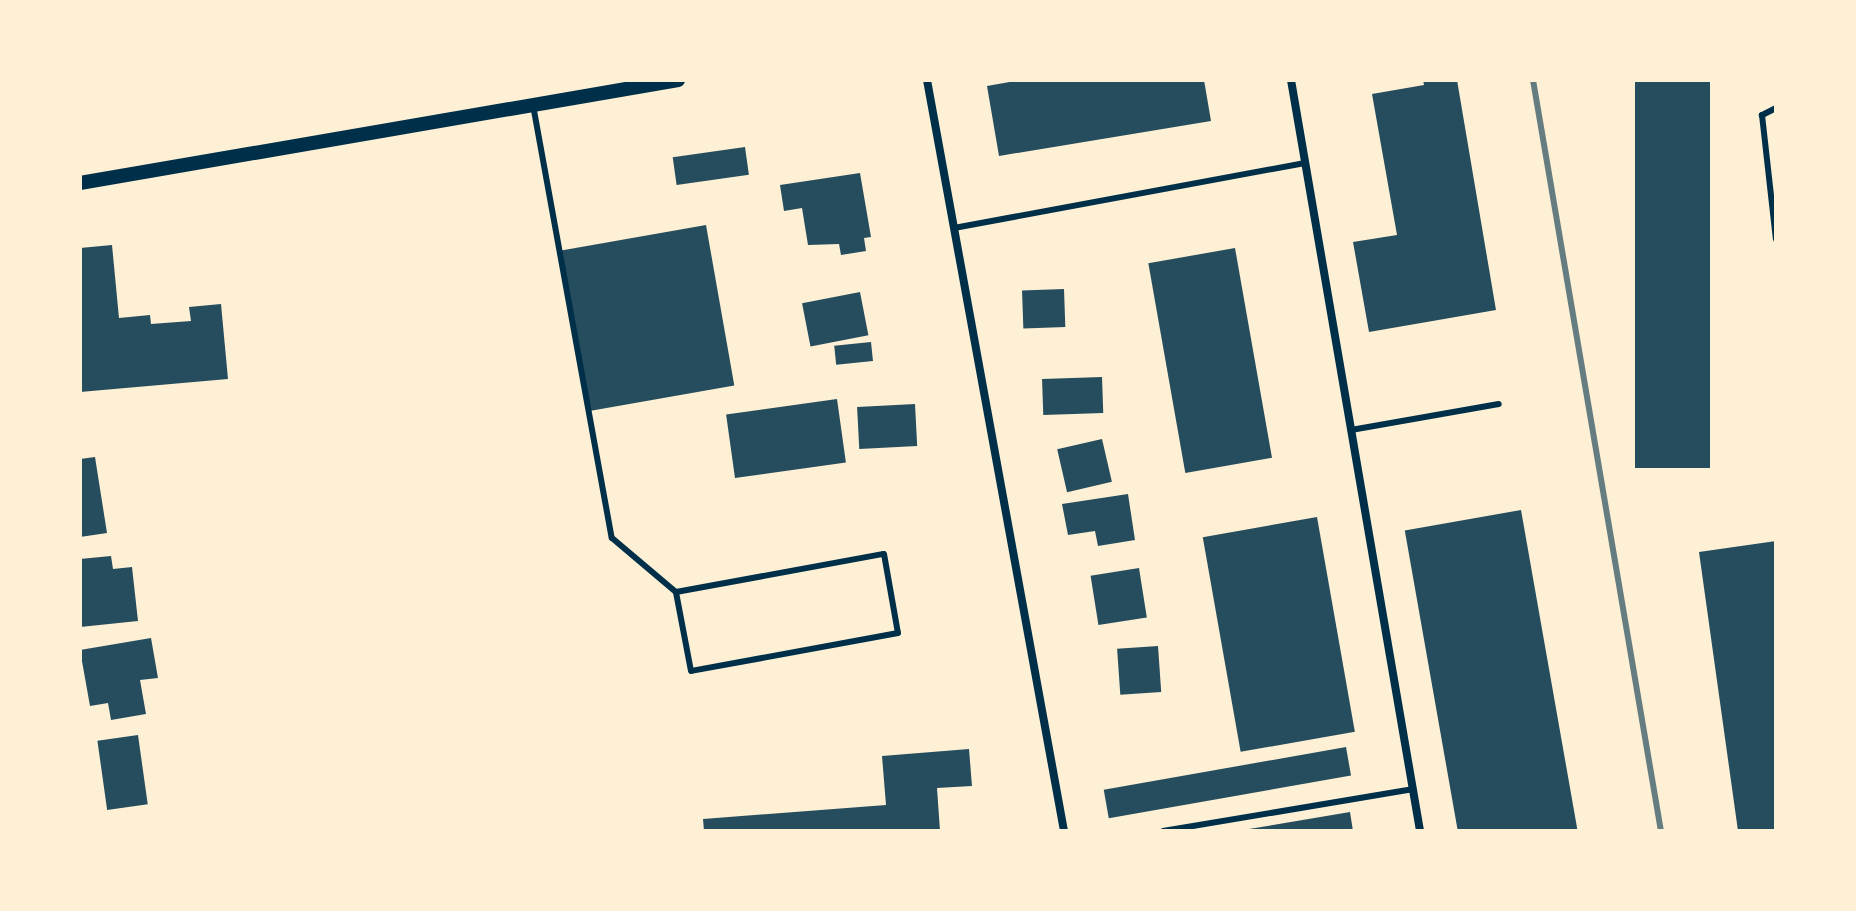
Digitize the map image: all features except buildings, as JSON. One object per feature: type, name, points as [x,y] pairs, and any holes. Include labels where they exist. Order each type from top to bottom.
[{"type":"street","points":[[80,183],[678,80]]},
{"type":"street","points":[[927,80],[1064,831]]},
{"type":"street","points":[[1291,80],[1420,831]]},
{"type":"lane","points":[[533,105],[612,538],[676,592],[691,671],[898,633],[884,554],[676,592]]},
{"type":"lane","points":[[1776,108],[1762,115],[1776,239]]},
{"type":"lane","points":[[954,228],[1305,163]]},
{"type":"lane","points":[[1351,430],[1499,404]]},
{"type":"lane","points":[[1163,831],[1413,789]]},
{"type":"railway","points":[[1533,80],[1661,831]]}]
